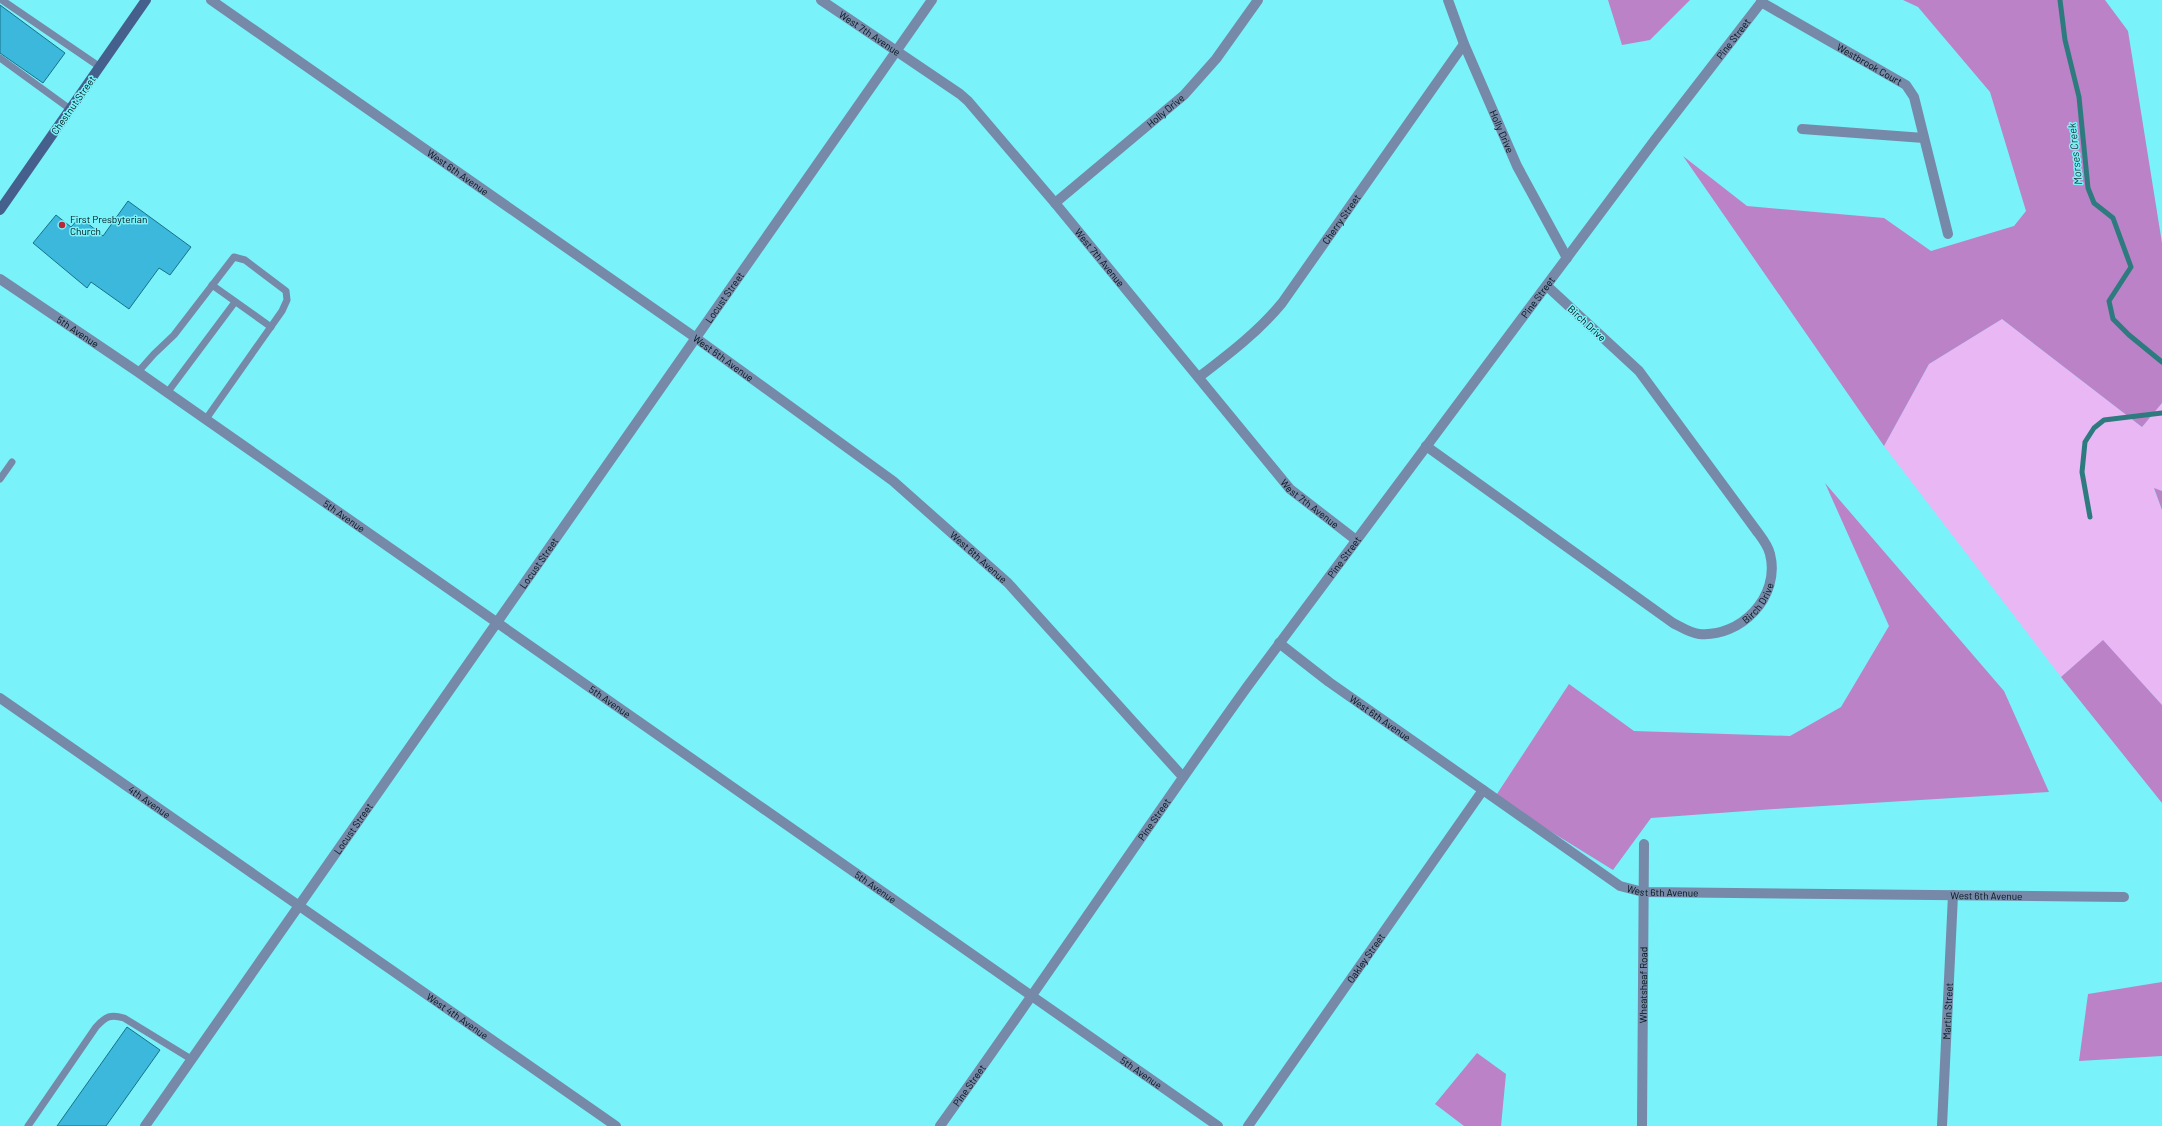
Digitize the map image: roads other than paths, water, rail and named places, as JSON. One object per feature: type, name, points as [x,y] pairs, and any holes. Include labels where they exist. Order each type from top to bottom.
[{"type":"street","name":"Chestnut Street","points":[[0,210],[146,0]]},
{"type":"street","name":"West 6th Avenue","points":[[211,0],[696,338],[893,481],[1008,583],[1183,777]]},
{"type":"street","name":"West 7th Avenue","points":[[821,0],[960,94],[968,101],[1055,203],[1290,489],[1356,540]]},
{"type":"street","name":"Locust Street","points":[[145,1126],[932,0]]},
{"type":"street","name":"Holly Drive","points":[[1055,203],[1184,95],[1216,59],[1258,0]]},
{"type":"street","name":"Holly Drive","points":[[1448,0],[1464,44],[1517,166],[1567,258]]},
{"type":"street","name":"Westbrook Court","points":[[1762,1],[1906,85],[1914,97],[1948,234]]},
{"type":"street","name":"Pine Street","points":[[940,1126],[1032,998],[1183,777],[1279,643],[1654,141],[1762,1]]},
{"type":"street","name":"Cherry Street","points":[[1199,377],[1245,342],[1265,324],[1282,303],[1464,44]]},
{"type":"street","points":[[1802,129],[1924,138]]},
{"type":"street","name":"5th Avenue","points":[[0,279],[206,419],[1032,998],[1218,1126]]},
{"type":"street","name":"Birch Drive","points":[[1426,446],[1673,623],[1686,630],[1697,634],[1725,631],[1743,621],[1758,607],[1770,582],[1771,568],[1770,554],[1756,530],[1639,371],[1547,286]]},
{"type":"street","name":"West 6th Avenue","points":[[1279,643],[1329,682],[1620,886],[1643,892],[2124,897]]},
{"type":"street","name":"4th Avenue","points":[[0,698],[298,906]]},
{"type":"street","name":"Oakley Street","points":[[1248,1126],[1483,790]]},
{"type":"street","name":"Wheatsheaf Road","points":[[1642,1126],[1644,844]]},
{"type":"street","name":"Martin Street","points":[[1942,1126],[1953,895]]},
{"type":"street","name":"West 4th Avenue","points":[[298,906],[616,1126]]},
{"type":"lane","points":[[2,0],[100,67]]},
{"type":"lane","points":[[0,58],[70,109]]},
{"type":"lane","points":[[138,372],[174,335],[234,257],[245,260],[286,291],[287,300],[271,327],[206,419]]},
{"type":"lane","points":[[212,285],[271,327]]},
{"type":"lane","points":[[167,393],[235,302]]},
{"type":"lane","points":[[0,479],[12,462]]},
{"type":"lane","points":[[28,1126],[96,1027],[105,1018],[113,1015],[124,1018],[191,1059]]},
{"type":"waterway","name":"Morses Creek","points":[[2060,0],[2065,40],[2079,97],[2088,188],[2094,203],[2113,218],[2131,267],[2109,301],[2113,319],[2129,335],[2162,362]]},
{"type":"waterway","name":"Morses Creek","points":[[2090,517],[2082,472],[2085,442],[2094,428],[2104,420],[2162,413]]},
{"type":"place","name":"First Presbyterian Church","points":[[62,225]]}]
